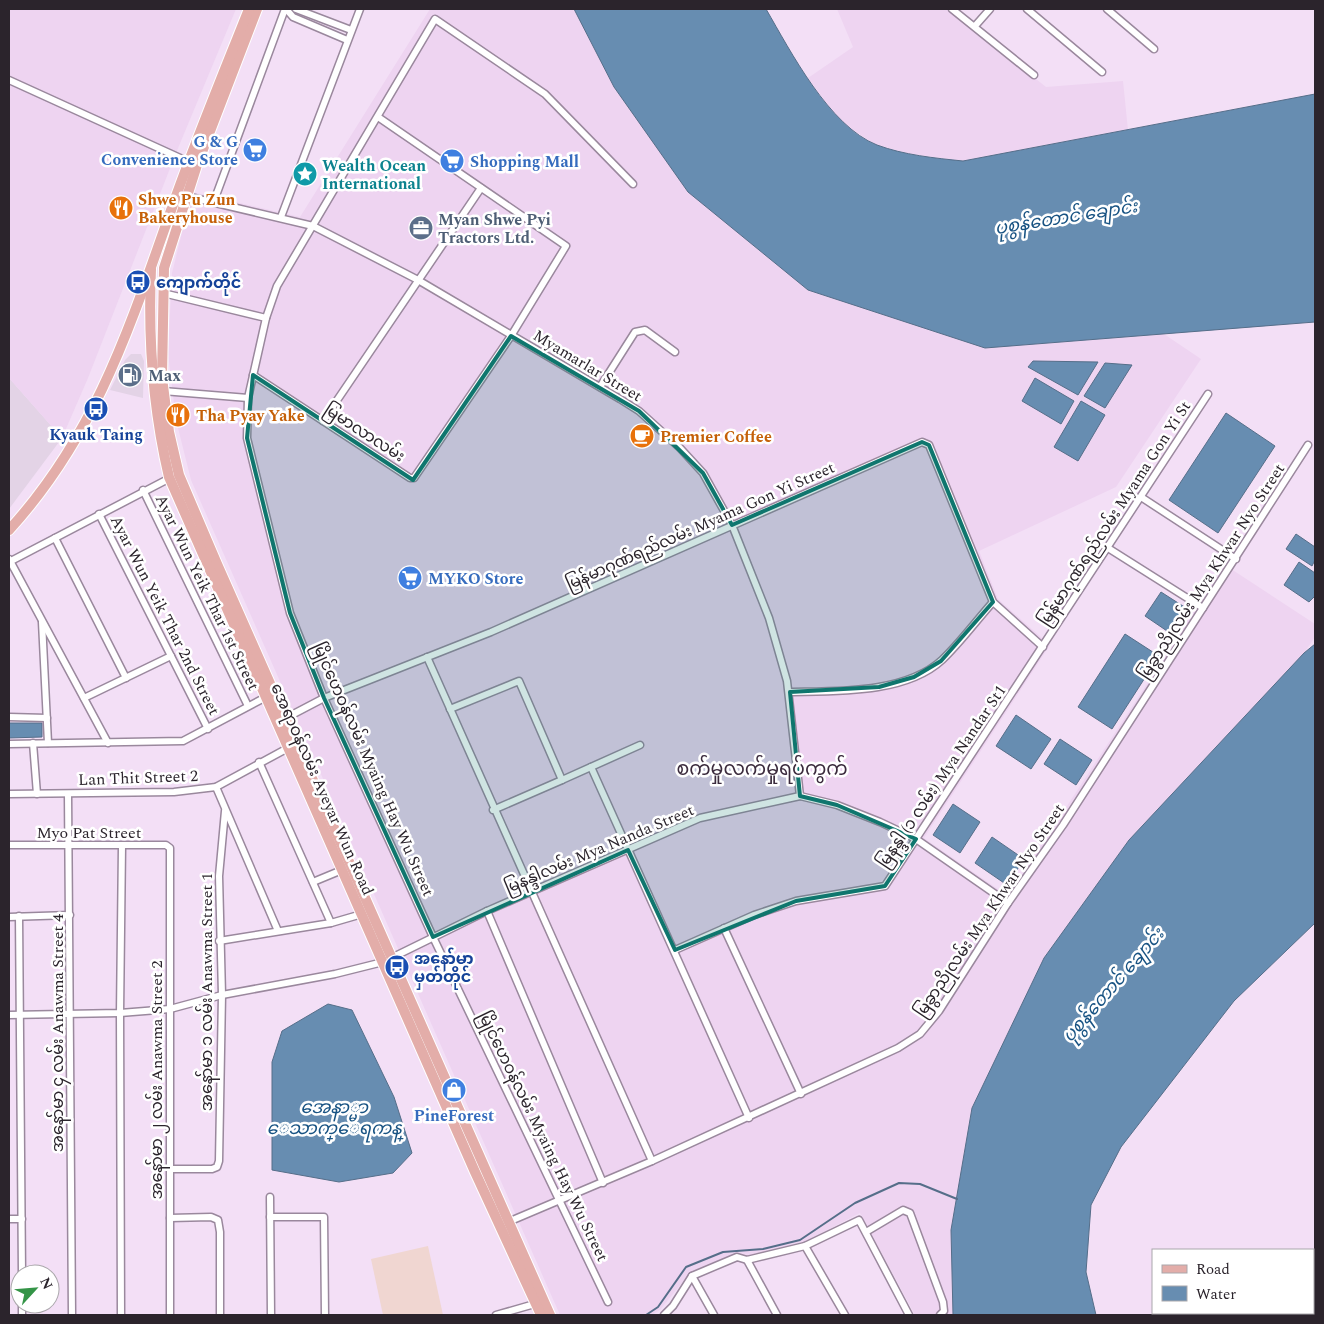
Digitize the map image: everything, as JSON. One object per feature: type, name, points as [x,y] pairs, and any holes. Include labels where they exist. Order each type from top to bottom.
[{"type":"main road","points":[[157,355],[164,268],[189,162],[249,9]]},
{"type":"main road","points":[[9,530],[32,504],[64,458],[89,416],[120,352],[152,266],[257,9]]},
{"type":"main road","points":[[152,266],[164,268]]},
{"type":"main road","points":[[152,266],[157,355]]},
{"type":"main road","name":"အေရာဝန်လမ်း Ayeyar Wun Road","points":[[157,355],[174,476],[276,693],[288,748],[342,870],[362,914],[388,959]]},
{"type":"main road","name":"အေရာဝန်လမ်း Ayeyar Wun Road","points":[[157,355],[158,432],[174,476],[266,698],[281,720],[540,1302]]},
{"type":"main road","points":[[540,1302],[541,1315]]},
{"type":"main road","points":[[540,1302],[550,1315]]},
{"type":"street","points":[[286,9],[292,17],[347,40]]},
{"type":"street","points":[[214,201],[286,9]]},
{"type":"street","points":[[296,9],[351,30]]},
{"type":"street","points":[[281,217],[360,9]]},
{"type":"street","points":[[952,9],[1034,75]]},
{"type":"street","points":[[975,26],[990,9]]},
{"type":"street","points":[[1027,9],[1102,72]]},
{"type":"street","points":[[1107,9],[1154,50]]},
{"type":"street","name":"မြိုင်ဟေဝန်လမ်း Myaing Hay Wu Street","points":[[608,1302],[433,937],[324,698],[290,613],[247,438],[248,398],[266,318],[277,286],[435,19],[546,94],[633,184]]},
{"type":"street","points":[[9,80],[189,162]]},
{"type":"street","points":[[378,117],[566,246],[511,336]]},
{"type":"street","points":[[323,421],[481,188]]},
{"type":"street","name":"Myamarlar Street","points":[[182,194],[312,226],[418,280],[639,412],[680,448],[703,473],[732,524],[769,618],[790,692],[800,796]]},
{"type":"street","points":[[163,293],[266,318]]},
{"type":"street","points":[[600,387],[635,332],[645,330],[675,352]]},
{"type":"street","name":"မြမာလာလမ်း","points":[[253,375],[412,478],[511,336]]},
{"type":"street","points":[[163,391],[248,398]]},
{"type":"street","name":"မြန်မာဂုဏ်ရည်လမ်း Myama Gon Yi St","points":[[1043,647],[1208,394]]},
{"type":"street","name":"မြန်မာဂုဏ်ရည်လမ်း Myama Gon Yi Street","points":[[281,720],[324,698],[491,632],[732,524],[922,442],[929,445],[993,602]]},
{"type":"street","name":"မြခွာညိုလမ်း Mya Khwar Nyo Street","points":[[504,1224],[603,1183],[749,1118],[898,1048],[920,1034],[939,1011],[1008,903],[1063,825],[1308,445]]},
{"type":"street","points":[[108,743],[10,560],[143,490],[174,476]]},
{"type":"street","name":"Ayar Wun Yeik Thar 1st Street","points":[[143,490],[248,706]]},
{"type":"street","points":[[1141,497],[1236,559]]},
{"type":"street","name":"Ayar Wun Yeik Thar 2nd Street","points":[[100,514],[208,729]]},
{"type":"street","points":[[55,538],[126,678]]},
{"type":"street","points":[[1108,548],[1204,608]]},
{"type":"street","points":[[790,692],[879,687],[914,677],[940,661],[993,602],[1043,647]]},
{"type":"street","points":[[42,618],[48,743]]},
{"type":"street","name":"မြနန္ဒါ (၁ လမ်း) Mya Nandar St1","points":[[675,950],[724,928],[796,901],[885,886],[1043,647]]},
{"type":"street","points":[[84,698],[171,656]]},
{"type":"street","points":[[427,657],[652,1161]]},
{"type":"street","points":[[450,709],[519,681],[562,780]]},
{"type":"street","points":[[9,744],[183,741],[276,693]]},
{"type":"street","points":[[9,718],[47,718]]},
{"type":"street","points":[[33,743],[37,794]]},
{"type":"street","points":[[494,810],[640,745]]},
{"type":"street","name":"Lan Thit Street 2","points":[[9,794],[174,792],[216,787],[259,762],[288,748]]},
{"type":"street","points":[[259,762],[331,923]]},
{"type":"street","points":[[592,767],[749,1118]]},
{"type":"street","points":[[216,787],[278,931]]},
{"type":"street","name":"အနော်မာ ၄ လမ်း Anawma Street 4","points":[[68,794],[72,1315]]},
{"type":"street","name":"မြနန္ဒါလမ်း Mya Nanda Street","points":[[9,1014],[120,1013],[170,1009],[222,994],[336,974],[388,959],[487,911],[700,818],[800,796],[837,805],[880,822],[916,840],[1008,903]]},
{"type":"street","name":"အနော်မာ ၁ လမ်း Anawma Street 1","points":[[170,1169],[212,1169],[216,1167],[219,1161],[222,994],[220,851],[225,811]]},
{"type":"street","name":"Myo Pat Street","points":[[9,846],[169,846]]},
{"type":"street","points":[[121,1315],[120,1013],[122,846]]},
{"type":"street","name":"အနော်မာ ၂ လမ်း Anawma Street 2","points":[[169,846],[170,1315]]},
{"type":"street","points":[[313,882],[342,870]]},
{"type":"street","points":[[487,911],[603,1183]]},
{"type":"street","points":[[220,941],[331,923],[362,914]]},
{"type":"street","points":[[19,916],[22,1264]]},
{"type":"street","points":[[9,917],[70,916]]},
{"type":"street","points":[[724,928],[801,1094]]},
{"type":"street","points":[[270,1197],[271,1315]]},
{"type":"street","points":[[866,1232],[903,1210],[910,1213],[943,1302],[944,1311],[940,1315]]},
{"type":"street","points":[[270,1217],[324,1217],[325,1315]]},
{"type":"street","points":[[170,1218],[211,1218],[220,1222],[220,1315]]},
{"type":"street","points":[[9,1219],[22,1219]]},
{"type":"street","points":[[664,1315],[673,1306],[692,1276],[737,1257],[746,1260],[805,1246],[856,1220],[860,1222],[866,1232],[910,1315]]},
{"type":"street","points":[[805,1246],[845,1315]]},
{"type":"street","points":[[746,1260],[777,1315]]},
{"type":"street","points":[[692,1276],[714,1315]]},
{"type":"street","points":[[496,1315],[540,1302]]},
{"type":"highlighted area","points":[[511,336],[639,411],[703,473],[732,525],[922,442],[929,445],[993,602],[941,661],[914,677],[879,687],[790,692],[800,796],[837,805],[916,839],[885,886],[796,901],[675,950],[628,850],[433,937],[324,698],[290,613],[247,438],[253,375],[413,480]]},
{"type":"shaded area","points":[[9,9],[236,9],[176,153],[88,378],[62,438],[9,378]]},
{"type":"shaded area","points":[[430,9],[574,9],[614,87],[985,348],[1164,334],[1201,359],[1116,487],[979,551],[998,599],[1050,645],[924,838],[1008,896],[1225,565],[1315,624],[1315,637],[1304,653],[1129,840],[1044,958],[972,1108],[951,1230],[953,1315],[915,1315],[860,1213],[800,1244],[753,1256],[737,1253],[690,1273],[660,1310],[652,1315],[560,1315],[191,480],[176,420],[168,353],[172,273],[192,192],[300,217]]},
{"type":"shaded area","points":[[837,9],[949,9],[1046,87],[1123,81],[1128,130],[963,161],[911,154],[876,145],[839,121],[808,78],[853,47]]},
{"type":"shaded area","name":"Max","points":[[131,354],[141,354],[144,361],[143,398],[110,390],[125,360]]},
{"type":"shaded area","points":[[9,378],[62,438],[9,509]]},
{"type":"shaded area","points":[[428,1246],[443,1315],[383,1315],[371,1259]]},
{"type":"water","name":"ပုစွန်တောင် ချောင်း","points":[[574,9],[766,9],[799,66],[827,105],[843,122],[859,135],[877,145],[908,154],[941,159],[963,161],[1315,94],[1315,322],[985,348],[808,290],[688,192],[614,87]]},
{"type":"water","points":[[1033,361],[1098,362],[1078,395],[1028,367]]},
{"type":"water","points":[[1105,363],[1132,365],[1105,408],[1084,396]]},
{"type":"water","points":[[1035,378],[1074,401],[1061,424],[1022,401]]},
{"type":"water","points":[[1081,401],[1105,415],[1078,461],[1054,447]]},
{"type":"water","points":[[1226,413],[1275,446],[1218,533],[1169,500]]},
{"type":"water","points":[[1296,534],[1315,547],[1315,560],[1312,566],[1286,549]]},
{"type":"water","points":[[1299,562],[1315,573],[1315,596],[1309,602],[1284,585]]},
{"type":"water","points":[[1161,592],[1186,608],[1170,633],[1145,616]]},
{"type":"water","points":[[1125,634],[1159,656],[1112,729],[1078,707]]},
{"type":"water","name":"ပုစွန်တောင် ချောင်း","points":[[1315,644],[1315,923],[1234,1001],[1121,1147],[1091,1205],[1086,1272],[1096,1315],[953,1315],[951,1230],[972,1108],[1044,958],[1129,840],[1304,653]]},
{"type":"water","points":[[1016,715],[1051,739],[1031,769],[996,746]]},
{"type":"water","points":[[9,723],[42,723],[42,737],[9,738]]},
{"type":"water","points":[[1060,739],[1092,760],[1076,785],[1044,764]]},
{"type":"water","points":[[953,804],[980,822],[960,853],[933,835]]},
{"type":"water","points":[[992,837],[1024,859],[1007,885],[975,863]]},
{"type":"water","name":"အေနာ္မာ ေသာက္ေရကန္","points":[[328,1004],[352,1010],[394,1097],[412,1153],[393,1173],[339,1182],[272,1170],[272,1062],[282,1031]]},
{"type":"waterway","points":[[646,1315],[658,1307],[686,1267],[723,1252],[763,1249],[800,1240],[855,1203],[899,1183],[920,1184],[957,1199]]},
{"type":"place","name":"G & G Convenience Store","points":[[255,150]]},
{"type":"place","name":"Shopping Mall","points":[[452,161]]},
{"type":"place","name":"Wealth Ocean International","points":[[305,174]]},
{"type":"place","name":"Shwe Pu Zun Bakeryhouse","points":[[121,208]]},
{"type":"place","name":"Myan Shwe Pyi Tractors Ltd.","points":[[421,228]]},
{"type":"place","name":"ကျောက်တိုင်","points":[[138,282]]},
{"type":"place","name":"Max","points":[[130,375]]},
{"type":"place","name":"Kyauk Taing","points":[[96,409]]},
{"type":"place","name":"Tha Pyay Yake","points":[[178,415]]},
{"type":"place","name":"Premier Coffee","points":[[642,436]]},
{"type":"place","name":"MYKO Store","points":[[410,578]]},
{"type":"place","name":"အနော်မာ မှတ်တိုင်","points":[[397,967]]},
{"type":"place","name":"PineForest","points":[[454,1090]]},
{"type":"district","name":"စက်မှုလက်မှုရပ်ကွက်","points":[[762,768]]}]
